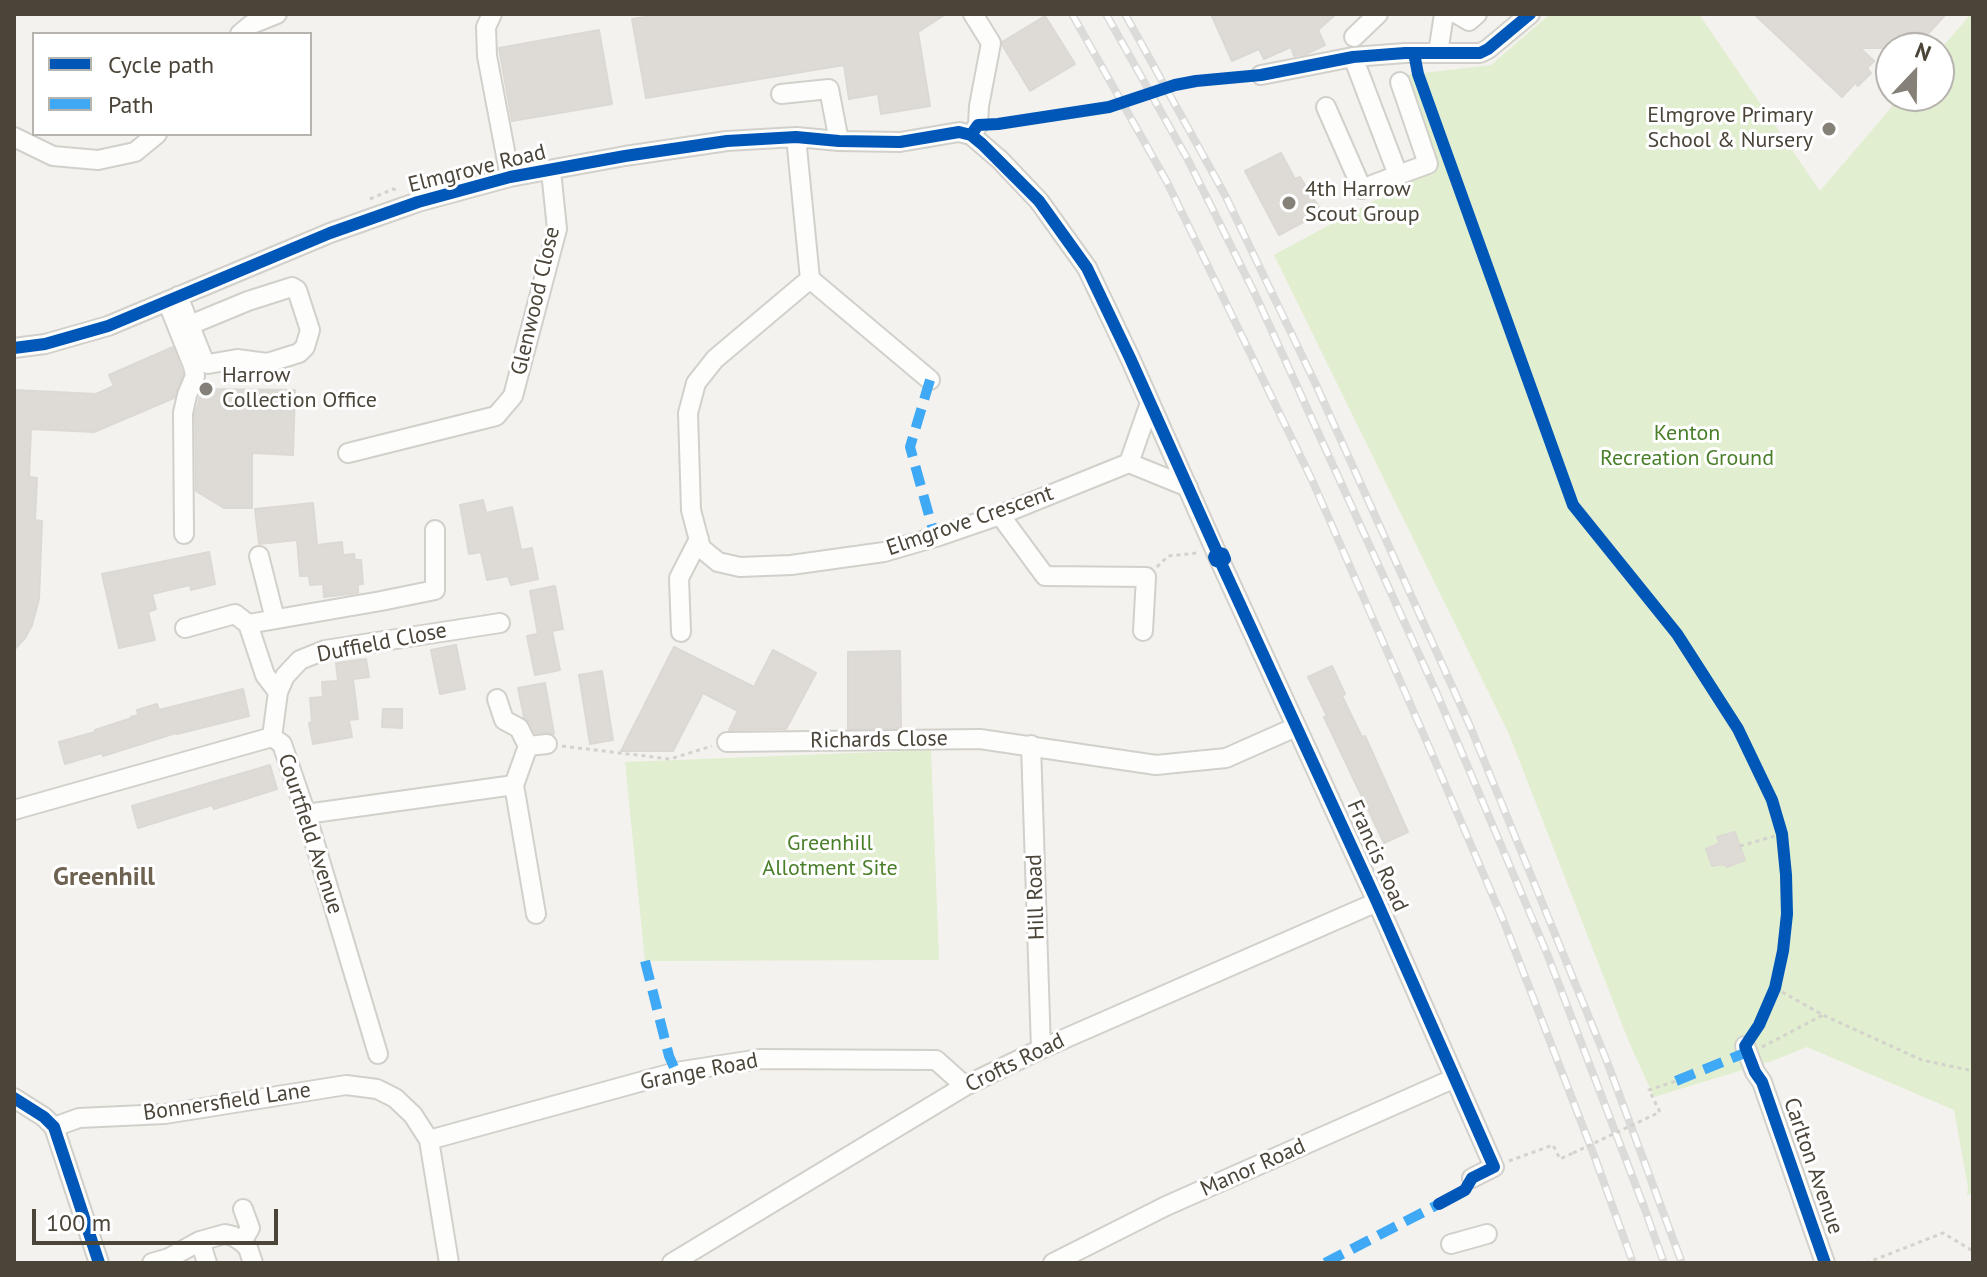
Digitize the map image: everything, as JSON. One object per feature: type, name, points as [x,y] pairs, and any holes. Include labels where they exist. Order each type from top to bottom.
[{"type":"street","points":[[242,32],[252,24],[277,14]]},
{"type":"street","points":[[492,14],[486,27],[487,56],[510,177]]},
{"type":"street","points":[[971,135],[978,125],[991,43],[973,14]]},
{"type":"street","points":[[1354,37],[1378,14]]},
{"type":"street","points":[[1438,53],[1444,14]]},
{"type":"street","points":[[1457,14],[1469,21],[1477,14]]},
{"type":"street","points":[[1261,75],[1353,57],[1480,53],[1530,14]]},
{"type":"street","points":[[1353,57],[1398,175]]},
{"type":"street","points":[[1326,107],[1362,189],[1428,164],[1400,82]]},
{"type":"street","points":[[781,94],[829,89],[839,141]]},
{"type":"street","name":"Elmgrove Road","points":[[14,348],[73,337],[108,326],[330,233],[403,207],[510,177],[727,141],[796,137],[900,142],[959,132],[971,135]]},
{"type":"street","name":"Francis Road","points":[[971,135],[1039,201],[1087,268],[1377,902],[1494,1167]]},
{"type":"street","points":[[14,137],[53,156],[98,160],[135,152],[155,136]]},
{"type":"street","points":[[796,137],[810,279],[930,380]]},
{"type":"street","name":"Glenwood Close","points":[[348,453],[496,416],[513,396],[557,229],[551,171]]},
{"type":"street","points":[[681,632],[679,578],[699,539],[691,510],[688,413],[696,383],[715,359],[810,279]]},
{"type":"street","points":[[172,298],[190,325],[208,364],[237,359],[267,363],[299,353],[305,347],[310,330],[297,290],[292,287],[190,325]]},
{"type":"street","points":[[172,298],[195,376],[183,413],[184,534]]},
{"type":"street","points":[[1150,403],[1129,463],[1188,487]]},
{"type":"street","name":"Elmgrove Crescent","points":[[699,539],[701,548],[718,562],[740,567],[791,565],[884,552],[1000,515],[1129,463]]},
{"type":"street","points":[[1000,515],[1045,576],[1146,577],[1143,631]]},
{"type":"street","points":[[248,624],[435,590],[435,530]]},
{"type":"street","points":[[259,556],[275,619]]},
{"type":"street","points":[[185,628],[235,614],[248,624],[265,675],[278,692]]},
{"type":"street","name":"Duffield Close","points":[[272,737],[278,692],[285,676],[300,660],[325,650],[500,623]]},
{"type":"street","points":[[497,699],[504,720],[519,728],[537,745],[514,785],[536,914]]},
{"type":"street","name":"Richards Close","points":[[727,742],[980,739],[1156,765],[1226,758],[1296,727]]},
{"type":"street","name":"Courtfield Avenue","points":[[14,810],[272,737],[282,744],[306,814],[378,1054]]},
{"type":"street","name":"Hill Road","points":[[1031,745],[1041,1049]]},
{"type":"street","points":[[306,814],[514,785]]},
{"type":"street","name":"Crofts Road","points":[[672,1263],[965,1086],[1041,1049],[1377,902]]},
{"type":"street","name":"Carlton Avenue","points":[[1747,1050],[1762,1082],[1825,1263]]},
{"type":"street","name":"Grange Road","points":[[429,1140],[676,1072],[760,1059],[936,1060],[965,1086]]},
{"type":"street","name":"Manor Road","points":[[1053,1263],[1166,1206],[1455,1078]]},
{"type":"street","name":"Bonnersfield Lane","points":[[54,1127],[79,1118],[165,1114],[346,1085],[377,1089],[395,1098],[413,1115],[429,1140]]},
{"type":"street","points":[[14,1098],[54,1127],[99,1263]]},
{"type":"street","points":[[429,1140],[449,1263]]},
{"type":"street","points":[[1472,1178],[1494,1167]]},
{"type":"street","points":[[242,1242],[250,1228],[243,1209]]},
{"type":"street","points":[[152,1263],[169,1258],[200,1241],[225,1234],[233,1236],[248,1248],[253,1263]]},
{"type":"street","points":[[1456,1263],[1449,1239],[1487,1234]]},
{"type":"street","points":[[200,1241],[207,1263]]},
{"type":"path","points":[[1146,577],[1168,556],[1218,553]]},
{"type":"path","points":[[537,745],[670,759],[727,742]]},
{"type":"path","points":[[1740,846],[1780,828],[1783,848]]},
{"type":"path","points":[[1774,988],[1823,1015],[1922,1060],[1973,1071]]},
{"type":"path","points":[[1747,1050],[1823,1015]]},
{"type":"path","points":[[1494,1167],[1553,1145],[1560,1159],[1660,1112],[1649,1090],[1676,1081]]},
{"type":"path","points":[[1866,1263],[1943,1233],[1973,1251]]},
{"type":"green space","name":"Kenton Recreation Ground","points":[[1550,14],[1699,14],[1820,191],[1887,112],[1955,112],[1955,32],[1973,14],[1973,1194],[1967,1195],[1954,1110],[1807,1047],[1772,1061],[1654,1097],[1629,1042],[1509,734],[1274,255],[1436,167],[1406,75],[1491,65]]},
{"type":"green space","name":"Greenhill Allotment Site","points":[[931,750],[939,960],[645,961],[625,762]]},
{"type":"building","points":[[664,14],[946,14],[918,32],[930,106],[881,114],[878,94],[849,99],[844,65],[646,98],[632,19]]},
{"type":"building","points":[[1211,14],[1336,14],[1318,30],[1325,45],[1306,54],[1294,56],[1291,47],[1264,59],[1259,49],[1232,61]]},
{"type":"building","points":[[1754,14],[1946,14],[1930,32],[1875,32],[1875,48],[1860,48],[1874,61],[1867,68],[1871,73],[1858,86],[1855,83],[1842,97]]},
{"type":"building","points":[[1045,16],[1075,64],[1030,91],[1002,42]]},
{"type":"building","points":[[599,30],[612,104],[512,121],[499,48]]},
{"type":"building","name":"4th Harrow Scout Group","points":[[1281,153],[1295,179],[1300,177],[1322,212],[1279,235],[1245,171]]},
{"type":"building","points":[[173,347],[183,375],[174,398],[94,432],[31,429],[29,477],[37,478],[35,520],[42,521],[39,599],[32,625],[14,650],[14,390],[96,394],[114,386],[109,375]]},
{"type":"building","points":[[202,389],[295,390],[293,455],[252,453],[252,508],[224,508],[196,491],[195,414]]},
{"type":"building","points":[[483,500],[486,513],[512,507],[521,550],[532,548],[538,579],[511,585],[508,576],[487,580],[481,552],[469,554],[460,505]]},
{"type":"building","points":[[313,503],[317,545],[342,542],[343,555],[354,554],[355,560],[361,560],[363,584],[358,584],[358,593],[324,597],[323,584],[310,585],[309,576],[300,576],[297,540],[259,544],[255,509]]},
{"type":"building","points":[[209,552],[215,584],[191,590],[190,585],[152,594],[156,609],[148,612],[155,640],[119,648],[102,574]]},
{"type":"building","points":[[555,586],[563,629],[552,631],[560,670],[535,675],[527,636],[538,634],[530,591]]},
{"type":"building","points":[[456,645],[465,689],[440,694],[431,650]]},
{"type":"building","points":[[674,647],[754,687],[773,650],[816,673],[786,729],[729,730],[738,711],[703,693],[673,751],[621,751]]},
{"type":"building","points":[[900,651],[901,728],[848,729],[848,652]]},
{"type":"building","points":[[366,659],[369,677],[353,679],[358,719],[349,720],[352,737],[313,744],[309,723],[312,722],[310,698],[323,697],[322,682],[338,681],[336,663]]},
{"type":"building","points":[[1332,666],[1345,694],[1342,696],[1362,737],[1365,736],[1408,832],[1384,843],[1308,677]]},
{"type":"building","points":[[602,671],[613,740],[590,744],[579,675]]},
{"type":"building","points":[[545,683],[554,734],[535,733],[524,717],[518,688]]},
{"type":"building","points":[[243,689],[249,716],[65,764],[59,742],[132,718],[138,715],[137,710],[157,704],[159,710]]},
{"type":"building","points":[[383,709],[402,709],[402,728],[382,727]]},
{"type":"building","points":[[270,765],[277,789],[138,828],[132,806]]},
{"type":"building","points":[[1735,832],[1745,860],[1727,867],[1724,864],[1712,866],[1706,849],[1720,843],[1717,837]]},
{"type":"railway","points":[[1072,14],[1167,182],[1312,480],[1504,922],[1633,1263]]},
{"type":"railway","points":[[1106,14],[1187,158],[1256,296],[1437,694],[1548,956],[1664,1263]]},
{"type":"railway","points":[[1125,14],[1225,195],[1317,387],[1470,726],[1606,1059],[1682,1263]]},
{"type":"marked path","points":[[930,380],[910,447],[935,537]]},
{"type":"marked path","points":[[645,961],[669,1056],[676,1072]]},
{"type":"marked path","points":[[1676,1081],[1747,1052]]},
{"type":"marked path","points":[[1325,1263],[1439,1204]]},
{"type":"cycle path","points":[[971,135],[978,125],[1109,107],[1196,81],[1261,75],[1353,57],[1480,53],[1530,14]]},
{"type":"cycle path","points":[[1414,53],[1418,74],[1573,505],[1677,634],[1738,729],[1772,800],[1782,834],[1786,875],[1787,914],[1783,951],[1775,988],[1759,1025],[1745,1046],[1762,1082],[1825,1263]]},
{"type":"cycle path","points":[[14,348],[45,344],[108,326],[330,233],[418,202],[510,177],[727,141],[796,137],[900,142],[959,132],[971,135],[982,144],[1039,201],[1087,268],[1217,552],[1223,554],[1225,559],[1221,563]]},
{"type":"cycle path","points":[[1215,555],[1377,902],[1494,1167],[1472,1178],[1465,1190],[1439,1204]]},
{"type":"cycle path","points":[[14,1098],[54,1127],[99,1263]]},
{"type":"place","name":"Elmgrove Primary School & Nursery","points":[[1829,129]]},
{"type":"place","name":"4th Harrow Scout Group","points":[[1289,203]]},
{"type":"place","name":"Harrow Collection Office","points":[[206,389]]},
{"type":"district","name":"Greenhill","points":[[104,878]]}]
